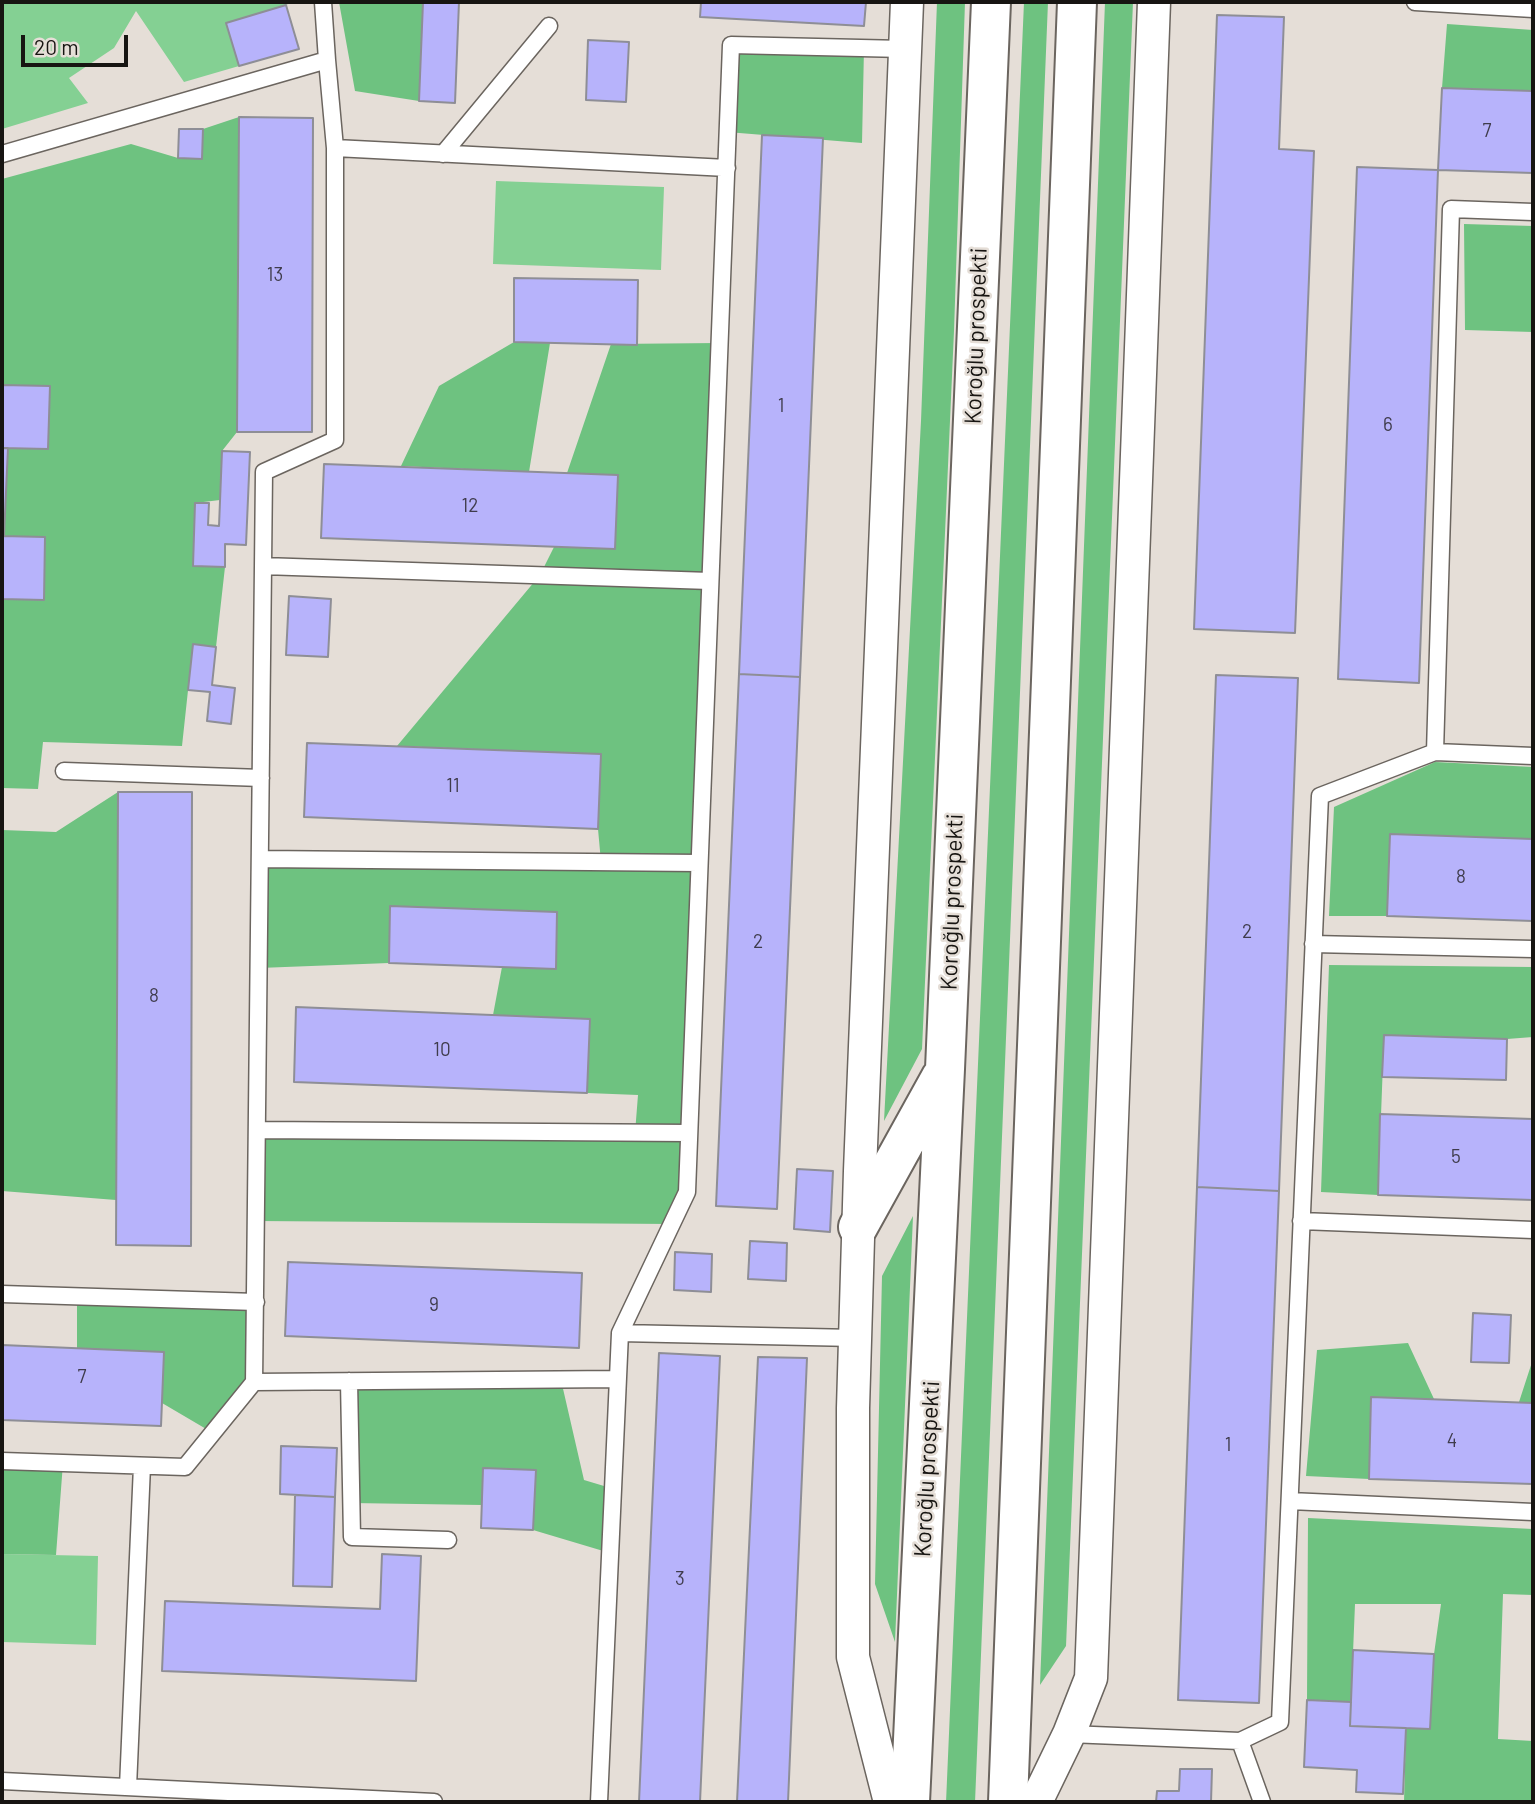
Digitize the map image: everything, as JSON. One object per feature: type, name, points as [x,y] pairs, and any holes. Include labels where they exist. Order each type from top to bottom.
[{"type":"main road","name":"Koroğlu prospekti","points":[[910,1802],[945,1069],[990,2]]},
{"type":"main road","points":[[1008,1802],[1077,2]]},
{"type":"main road","points":[[858,1227],[945,1069]]},
{"type":"street","points":[[890,1802],[853,1657],[853,1408],[906,2]]},
{"type":"street","points":[[1036,1802],[1069,1734],[1091,1678],[1154,2]]},
{"type":"lane","points":[[2,1461],[185,1467],[254,1382],[264,472],[335,440],[335,148],[323,2]]},
{"type":"lane","points":[[1415,2],[1533,9]]},
{"type":"lane","points":[[443,154],[549,26]]},
{"type":"lane","points":[[599,1802],[621,1333],[687,1192],[731,45],[904,49]]},
{"type":"lane","points":[[2,154],[327,60]]},
{"type":"lane","points":[[335,148],[727,168]]},
{"type":"lane","points":[[1435,752],[1451,209],[1533,212]]},
{"type":"lane","points":[[263,566],[710,581]]},
{"type":"lane","points":[[1069,1734],[1240,1741],[1280,1722],[1320,796],[1435,752],[1533,756]]},
{"type":"lane","points":[[64,771],[261,778]]},
{"type":"lane","points":[[260,859],[699,863]]},
{"type":"lane","points":[[1313,944],[1533,949]]},
{"type":"lane","points":[[257,1130],[689,1133]]},
{"type":"lane","points":[[1301,1221],[1533,1230]]},
{"type":"lane","points":[[2,1294],[256,1302]]},
{"type":"lane","points":[[621,1333],[855,1338]]},
{"type":"lane","points":[[254,1382],[618,1379]]},
{"type":"lane","points":[[349,1381],[352,1537],[449,1540]]},
{"type":"lane","points":[[128,1787],[142,1466]]},
{"type":"lane","points":[[1290,1501],[1533,1512]]},
{"type":"lane","points":[[1240,1741],[1262,1802]]},
{"type":"lane","points":[[2,1781],[128,1787],[222,1797],[434,1802]]},
{"type":"green space","points":[[2,2],[295,2],[226,23],[239,66],[184,82],[136,11],[114,48],[69,78],[88,103],[2,129]]},
{"type":"green space","points":[[339,2],[423,2],[419,101],[355,91]]},
{"type":"green space","points":[[937,2],[965,2],[954,331],[922,1049],[884,1121],[921,421]]},
{"type":"green space","points":[[1024,2],[1048,2],[975,1802],[946,1802]]},
{"type":"green space","points":[[1105,2],[1133,2],[1066,1646],[1040,1685]]},
{"type":"green space","points":[[1447,24],[1533,30],[1533,91],[1442,88]]},
{"type":"green space","points":[[731,45],[864,48],[862,143],[727,132]]},
{"type":"green space","points":[[239,117],[237,432],[222,451],[220,500],[195,503],[193,566],[225,567],[216,647],[193,644],[182,746],[43,742],[38,789],[2,788],[2,599],[44,599],[45,537],[4,536],[8,448],[48,449],[49,386],[2,385],[2,179],[131,144],[178,158],[203,129]]},
{"type":"green space","points":[[496,181],[664,187],[661,270],[493,264]]},
{"type":"green space","points":[[1464,224],[1533,226],[1533,332],[1465,330]]},
{"type":"green space","points":[[514,342],[550,343],[529,472],[401,466],[439,386]]},
{"type":"green space","points":[[719,343],[687,1192],[672,1224],[256,1221],[257,1130],[635,1133],[638,1095],[587,1093],[590,1019],[493,1015],[502,967],[556,968],[557,912],[391,906],[389,963],[259,968],[260,859],[601,862],[598,829],[601,754],[397,746],[540,575],[554,547],[615,549],[617,475],[567,473],[611,344]]},
{"type":"green space","points":[[1435,762],[1533,767],[1533,839],[1390,834],[1387,916],[1329,916],[1334,807]]},
{"type":"green space","points":[[118,792],[116,1200],[2,1191],[2,830],[56,832]]},
{"type":"green space","points":[[1329,965],[1533,967],[1533,1037],[1507,1039],[1384,1036],[1378,1195],[1321,1192]]},
{"type":"green space","points":[[913,1216],[895,1642],[875,1584],[882,1276]]},
{"type":"green space","points":[[77,1296],[256,1302],[254,1382],[213,1433],[162,1403],[163,1352],[77,1348]]},
{"type":"green space","points":[[1408,1343],[1434,1399],[1371,1398],[1369,1479],[1306,1476],[1317,1350]]},
{"type":"green space","points":[[1533,1359],[1533,1402],[1519,1402]]},
{"type":"green space","points":[[561,1380],[584,1480],[614,1489],[610,1553],[533,1530],[535,1470],[483,1468],[482,1505],[351,1503],[349,1381]]},
{"type":"green space","points":[[2,1461],[63,1463],[56,1555],[2,1554]]},
{"type":"green space","points":[[1308,1518],[1533,1529],[1533,1595],[1503,1594],[1498,1739],[1533,1741],[1533,1802],[1404,1802],[1406,1728],[1430,1729],[1434,1654],[1441,1604],[1355,1604],[1351,1702],[1307,1700]]},
{"type":"green space","points":[[2,1554],[98,1556],[96,1645],[2,1642]]},
{"type":"building","points":[[423,2],[459,2],[455,103],[419,101]]},
{"type":"building","points":[[701,2],[866,2],[864,26],[700,17]]},
{"type":"building","points":[[286,5],[299,49],[239,66],[226,23]]},
{"type":"building","points":[[1217,15],[1284,17],[1279,149],[1314,151],[1295,633],[1194,629]]},
{"type":"building","points":[[588,40],[629,42],[626,102],[586,100]]},
{"type":"building","points":[[1442,88],[1533,91],[1533,173],[1438,170]]},
{"type":"building","points":[[239,117],[313,118],[312,432],[237,432]]},
{"type":"building","points":[[179,129],[203,129],[202,159],[178,158]]},
{"type":"building","points":[[762,135],[823,138],[800,677],[739,674]]},
{"type":"building","points":[[1357,167],[1438,170],[1419,683],[1338,679]]},
{"type":"building","points":[[514,278],[638,280],[637,345],[514,342]]},
{"type":"building","points":[[2,385],[50,386],[48,449],[2,448]]},
{"type":"building","points":[[2,448],[8,448],[4,536],[2,536]]},
{"type":"building","points":[[222,451],[250,452],[246,545],[225,544],[225,567],[193,566],[195,503],[209,503],[208,525],[219,526]]},
{"type":"building","points":[[324,464],[618,475],[615,549],[321,538]]},
{"type":"building","points":[[2,536],[45,537],[44,600],[2,599]]},
{"type":"building","points":[[289,596],[331,599],[328,657],[286,655]]},
{"type":"building","points":[[193,644],[216,647],[212,685],[235,688],[231,724],[207,721],[210,692],[188,690]]},
{"type":"building","points":[[739,674],[800,677],[777,1209],[716,1206]]},
{"type":"building","points":[[1216,675],[1298,678],[1279,1191],[1197,1187]]},
{"type":"building","points":[[307,743],[601,754],[598,829],[304,817]]},
{"type":"building","points":[[118,792],[192,792],[191,1246],[116,1245]]},
{"type":"building","points":[[1390,834],[1533,839],[1533,921],[1387,916]]},
{"type":"building","points":[[390,906],[557,912],[556,969],[389,963]]},
{"type":"building","points":[[296,1007],[590,1019],[587,1093],[294,1082]]},
{"type":"building","points":[[1384,1035],[1507,1039],[1506,1080],[1382,1077]]},
{"type":"building","points":[[1380,1114],[1533,1119],[1533,1200],[1378,1195]]},
{"type":"building","points":[[797,1169],[833,1171],[830,1232],[794,1229]]},
{"type":"building","points":[[1197,1187],[1279,1191],[1259,1703],[1178,1700]]},
{"type":"building","points":[[750,1241],[787,1243],[786,1281],[748,1279]]},
{"type":"building","points":[[675,1252],[712,1254],[711,1292],[674,1290]]},
{"type":"building","points":[[288,1262],[582,1273],[579,1348],[285,1336]]},
{"type":"building","points":[[1473,1313],[1511,1315],[1509,1363],[1471,1362]]},
{"type":"building","points":[[2,1345],[164,1352],[161,1426],[2,1420]]},
{"type":"building","points":[[659,1353],[720,1356],[700,1802],[639,1802]]},
{"type":"building","points":[[758,1357],[807,1358],[788,1802],[737,1802]]},
{"type":"building","points":[[1371,1397],[1533,1403],[1533,1484],[1369,1479]]},
{"type":"building","points":[[281,1446],[337,1448],[335,1497],[280,1494]]},
{"type":"building","points":[[483,1468],[536,1470],[533,1530],[481,1528]]},
{"type":"building","points":[[295,1495],[335,1497],[332,1587],[293,1586]]},
{"type":"building","points":[[382,1554],[421,1556],[416,1681],[162,1671],[165,1601],[380,1609]]},
{"type":"building","points":[[1353,1650],[1434,1654],[1430,1729],[1350,1726]]},
{"type":"building","points":[[1307,1700],[1351,1702],[1350,1726],[1406,1728],[1403,1794],[1356,1792],[1357,1770],[1304,1767]]},
{"type":"building","points":[[1180,1769],[1212,1769],[1211,1802],[1156,1802],[1157,1791],[1179,1791]]}]
